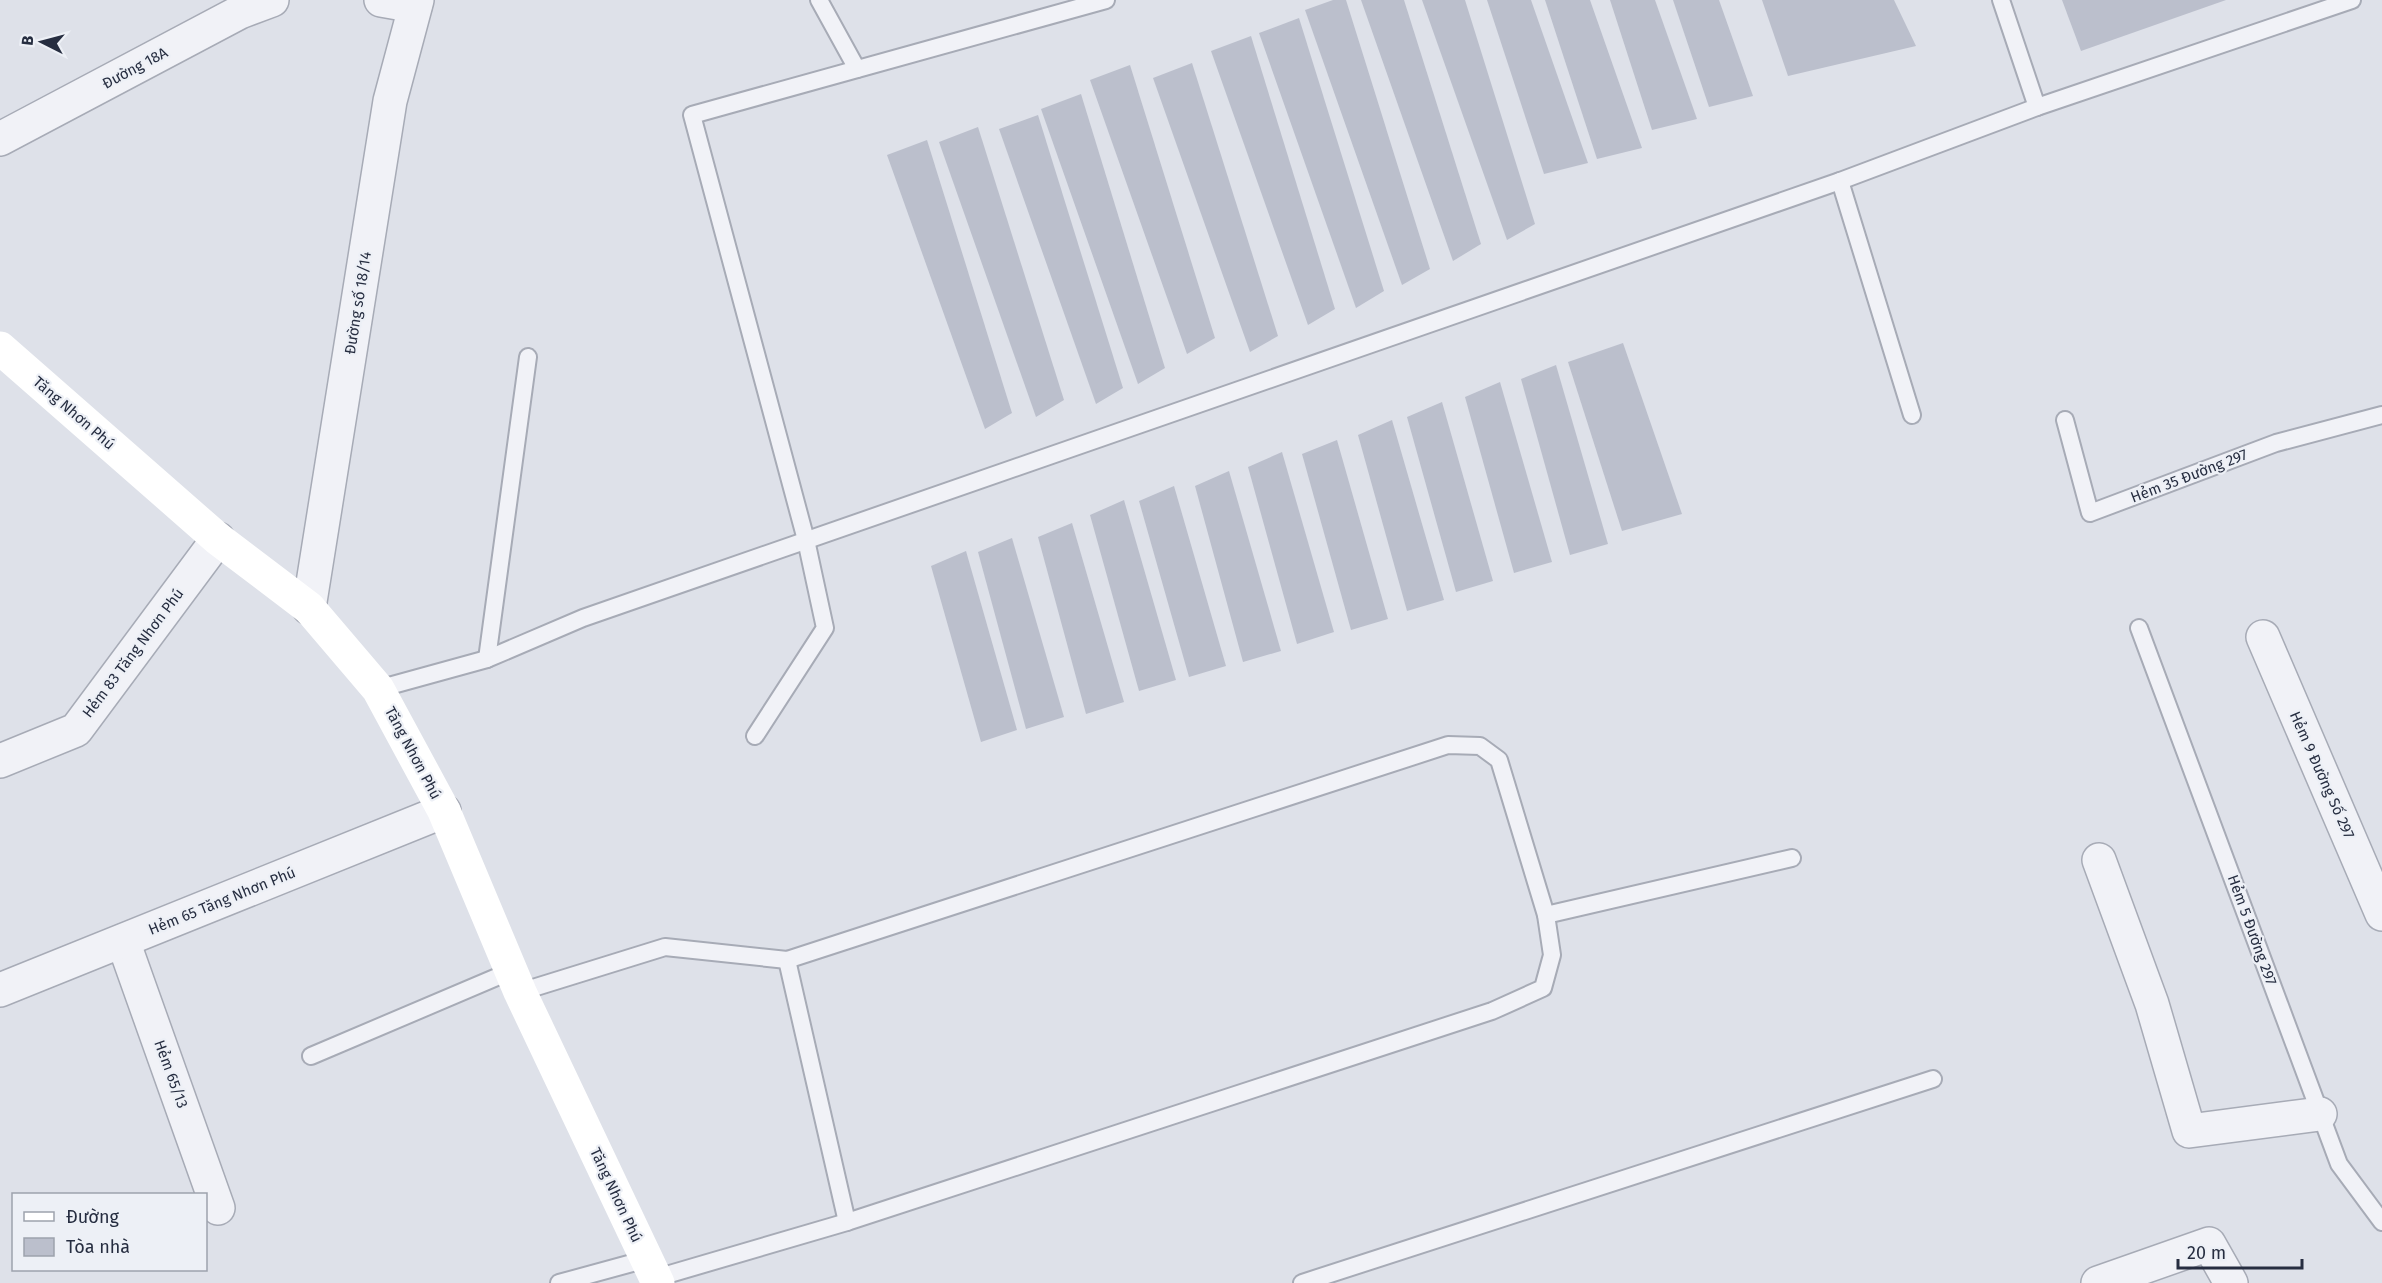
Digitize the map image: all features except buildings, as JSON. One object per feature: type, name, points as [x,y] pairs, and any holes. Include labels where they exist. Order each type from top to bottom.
[{"type":"street","name":"Đường 18A","points":[[0,139],[240,12],[272,0]]},
{"type":"street","points":[[381,0],[416,3]]},
{"type":"street","name":"Đường số 18/14","points":[[309,608],[390,101],[416,3]]},
{"type":"street","name":"Tăng Nhơn Phú","points":[[0,348],[218,539],[309,608],[378,689],[444,811],[516,981],[654,1273]]},
{"type":"street","name":"Hẻm 83 Tăng Nhơn Phú","points":[[0,761],[76,730],[218,539]]},
{"type":"street","name":"Hẻm 9 Đường Số 297","points":[[2263,636],[2382,914]]},
{"type":"street","name":"Hẻm 65 Tăng Nhơn Phú","points":[[0,990],[444,811]]},
{"type":"street","points":[[2099,860],[2152,1004],[2189,1131],[2320,1114]]},
{"type":"street","name":"Hẻm 65/13","points":[[123,941],[218,1208]]},
{"type":"street","points":[[2098,1283],[2209,1244],[2231,1283]]},
{"type":"lane","points":[[819,0],[856,69]]},
{"type":"lane","points":[[755,736],[825,628],[806,540],[692,115],[1106,0]]},
{"type":"lane","points":[[2001,0],[2037,108]]},
{"type":"lane","points":[[378,689],[487,659],[583,618],[1840,181],[2037,108],[2352,0]]},
{"type":"lane","points":[[1840,181],[1912,415]]},
{"type":"lane","points":[[487,659],[528,357]]},
{"type":"lane","name":"Hẻm 35 Đường 297","points":[[2065,420],[2090,513],[2276,443],[2382,415]]},
{"type":"lane","name":"Hẻm 5 Đường 297","points":[[2139,628],[2339,1164],[2382,1222]]},
{"type":"lane","points":[[311,1056],[516,981],[665,947],[787,960],[1448,745],[1480,746],[1499,760],[1546,915],[1552,955],[1543,988],[1492,1011],[847,1222],[654,1273],[559,1283]]},
{"type":"lane","points":[[1546,915],[1791,858]]},
{"type":"lane","points":[[787,960],[847,1222]]},
{"type":"lane","points":[[1302,1283],[1933,1079]]}]
